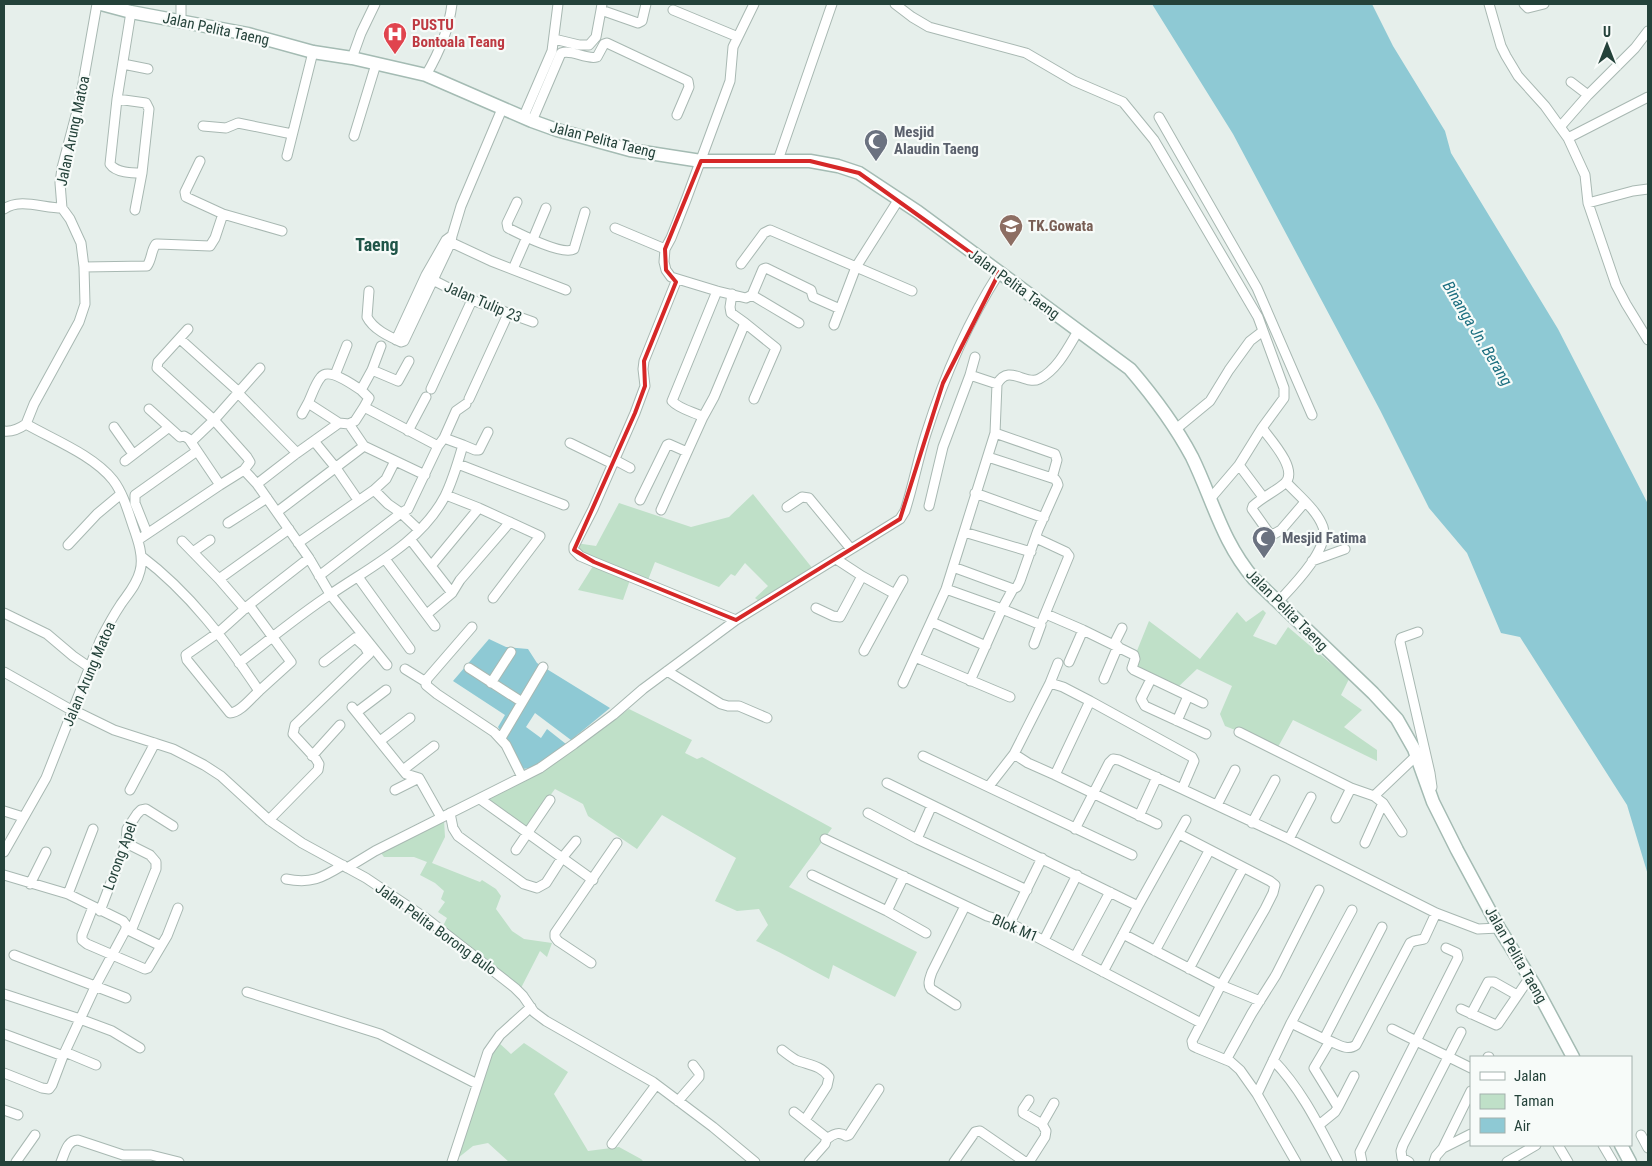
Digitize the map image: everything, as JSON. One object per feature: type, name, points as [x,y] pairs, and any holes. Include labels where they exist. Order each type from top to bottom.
[{"type":"street","name":"Jalan Arung Matoa","points":[[4,852],[46,778],[73,711],[88,667],[111,620],[139,574],[141,556],[138,540],[121,494],[113,481],[102,469],[83,455],[26,424],[34,404],[83,313],[85,296],[81,243],[70,219],[62,208],[60,183],[62,168],[80,100],[97,4]]},
{"type":"street","name":"Jalan Pelita Taeng","points":[[101,4],[131,12],[248,34],[313,52],[352,58],[426,75],[502,109],[557,130],[630,150],[700,161],[810,161],[838,166],[860,173],[899,199],[1130,370],[1150,393],[1176,428],[1192,459],[1230,547],[1242,565],[1373,693],[1397,719],[1414,749],[1433,802],[1457,850],[1572,1056]]},
{"type":"street","points":[[181,4],[181,21]]},
{"type":"street","points":[[352,58],[361,33],[375,4]]},
{"type":"street","points":[[426,75],[444,36],[452,4]]},
{"type":"street","points":[[528,119],[552,51],[558,4]]},
{"type":"street","points":[[554,40],[589,45],[596,37],[601,7],[634,23],[640,23],[644,18],[646,4]]},
{"type":"street","points":[[754,4],[734,47],[730,81],[674,232],[665,249],[666,270],[677,279],[746,298],[752,295],[766,268],[811,290],[813,297],[840,309]]},
{"type":"street","points":[[778,160],[832,4]]},
{"type":"street","points":[[895,4],[929,27],[1026,53],[1074,81],[1123,102],[1154,140],[1258,317],[1284,388],[1284,398],[1262,428],[1239,465],[1210,499]]},
{"type":"street","points":[[1489,4],[1501,46],[1506,56],[1518,76],[1545,106],[1568,138],[1585,175],[1588,203],[1616,285],[1648,340]]},
{"type":"street","points":[[1524,4],[1528,8],[1544,4]]},
{"type":"street","points":[[673,10],[738,37]]},
{"type":"street","points":[[131,12],[117,99],[110,164],[112,168],[130,173],[142,173]]},
{"type":"street","points":[[1560,127],[1588,95],[1636,48],[1648,31]]},
{"type":"street","points":[[528,119],[561,53],[569,52],[595,58],[604,44],[607,43],[688,81],[689,87],[677,115]]},
{"type":"street","points":[[287,156],[313,52]]},
{"type":"street","points":[[123,64],[148,69]]},
{"type":"street","points":[[354,136],[376,64]]},
{"type":"street","points":[[1571,82],[1588,95]]},
{"type":"street","points":[[1568,138],[1648,97]]},
{"type":"street","points":[[117,99],[139,101],[148,105],[149,113],[142,173],[135,210]]},
{"type":"street","points":[[424,291],[433,280],[502,109]]},
{"type":"street","points":[[1159,116],[1257,288],[1312,415]]},
{"type":"street","points":[[203,126],[226,128],[238,123],[292,134]]},
{"type":"street","points":[[200,161],[185,192],[189,199],[223,214],[282,231]]},
{"type":"street","points":[[1588,203],[1648,189]]},
{"type":"street","points":[[834,325],[856,267],[899,199]]},
{"type":"street","points":[[517,202],[507,223],[508,228],[530,238],[571,252],[574,250],[585,212]]},
{"type":"street","points":[[4,209],[13,204],[62,208]]},
{"type":"street","points":[[513,269],[546,208]]},
{"type":"street","points":[[84,267],[147,266],[152,249],[158,244],[210,246],[215,238],[223,214]]},
{"type":"street","points":[[615,228],[665,249]]},
{"type":"street","points":[[741,264],[764,232],[770,230],[912,290]]},
{"type":"street","points":[[450,239],[513,269],[566,290]]},
{"type":"street","points":[[369,291],[367,317],[369,320],[378,330],[403,342],[424,291],[450,239]]},
{"type":"street","points":[[286,879],[312,881],[323,877],[540,768],[613,715],[643,689],[736,620],[900,519],[906,511],[926,433],[943,383],[983,298],[999,273]]},
{"type":"street","points":[[677,279],[644,361],[645,386],[614,462],[574,546],[574,550],[580,556],[736,620]]},
{"type":"street","name":"Jalan Tulip 23","points":[[433,280],[472,300],[532,322]]},
{"type":"street","points":[[704,417],[674,404],[672,401],[717,291]]},
{"type":"street","points":[[732,294],[731,312],[776,348],[754,399]]},
{"type":"street","points":[[752,295],[799,323]]},
{"type":"street","points":[[408,430],[428,393],[472,300]]},
{"type":"street","points":[[319,576],[410,507],[456,411],[468,401],[508,314]]},
{"type":"street","points":[[661,510],[714,397],[745,323]]},
{"type":"street","points":[[138,540],[249,465],[249,460],[214,420],[158,368],[158,362],[188,329]]},
{"type":"street","points":[[1176,428],[1210,401],[1250,341],[1263,330]]},
{"type":"street","points":[[903,683],[946,589],[988,457],[995,433],[997,384],[1008,375],[1032,380],[1041,378],[1058,362],[1078,331]]},
{"type":"street","points":[[180,339],[238,392],[297,453]]},
{"type":"street","points":[[334,374],[348,345]]},
{"type":"street","points":[[361,390],[372,370],[381,346]]},
{"type":"street","points":[[929,506],[943,446],[975,357]]},
{"type":"street","points":[[1281,380],[1284,376],[1288,359]]},
{"type":"street","points":[[372,370],[400,381],[409,361]]},
{"type":"street","points":[[191,442],[214,420],[260,368]]},
{"type":"street","points":[[302,414],[322,376],[326,374],[334,374],[361,390],[369,398],[355,421],[349,424],[339,423],[308,403]]},
{"type":"street","points":[[970,375],[997,384]]},
{"type":"street","points":[[364,407],[438,446]]},
{"type":"street","points":[[149,409],[180,437],[186,436],[220,485]]},
{"type":"street","points":[[257,484],[339,423]]},
{"type":"street","points":[[4,432],[16,430],[26,424]]},
{"type":"street","points":[[349,424],[364,446],[425,475]]},
{"type":"street","points":[[114,427],[133,454]]},
{"type":"street","points":[[125,461],[168,428]]},
{"type":"street","points":[[1262,428],[1287,464],[1289,474],[1286,482],[1263,497],[1252,509],[1271,534],[1276,534],[1305,502]]},
{"type":"street","points":[[444,438],[479,450],[488,432]]},
{"type":"street","points":[[995,433],[1055,454],[1057,460],[1052,478]]},
{"type":"street","points":[[314,441],[358,500]]},
{"type":"street","points":[[570,443],[630,468]]},
{"type":"street","points":[[640,500],[667,445],[669,444],[687,452]]},
{"type":"street","points":[[278,512],[364,446]]},
{"type":"street","points":[[239,663],[330,594],[385,559],[410,539],[436,510],[446,495],[463,446]]},
{"type":"street","points":[[148,533],[135,504],[135,495],[197,451]]},
{"type":"street","points":[[970,681],[1002,609],[1013,589],[1017,587],[1020,581],[1058,485],[1057,480],[1052,478],[988,457]]},
{"type":"street","points":[[298,544],[374,490],[386,479],[395,461]]},
{"type":"street","points":[[458,464],[564,505]]},
{"type":"street","points":[[1239,465],[1263,497]]},
{"type":"street","points":[[244,470],[278,512],[309,558],[330,594],[387,665]]},
{"type":"street","points":[[1278,602],[1308,568],[1324,539],[1320,521],[1286,482]]},
{"type":"street","points":[[374,490],[419,530]]},
{"type":"street","points":[[975,493],[1044,518]]},
{"type":"street","points":[[68,545],[97,514],[121,494]]},
{"type":"street","points":[[446,495],[540,536],[493,598]]},
{"type":"street","points":[[787,506],[802,497],[809,498],[851,550]]},
{"type":"street","points":[[228,523],[267,498]]},
{"type":"street","points":[[431,566],[479,508]]},
{"type":"street","points":[[427,614],[452,593],[460,580],[510,522]]},
{"type":"street","points":[[219,579],[288,529]]},
{"type":"street","points":[[964,532],[1031,552]]},
{"type":"street","points":[[1034,644],[1069,556],[1066,552],[1036,538]]},
{"type":"street","points":[[410,539],[452,593]]},
{"type":"street","points":[[193,552],[210,540]]},
{"type":"street","points":[[182,541],[247,607],[292,662],[235,713],[230,713],[187,660],[186,656],[218,632],[247,607],[309,558]]},
{"type":"street","points":[[1312,561],[1345,550]]},
{"type":"street","points":[[141,556],[158,569],[218,632],[258,691]]},
{"type":"street","points":[[385,559],[435,626]]},
{"type":"street","points":[[836,559],[895,594]]},
{"type":"street","points":[[953,568],[1013,589]]},
{"type":"street","points":[[816,608],[832,616],[840,617],[862,576]]},
{"type":"street","points":[[358,577],[410,648]]},
{"type":"street","points":[[864,651],[903,580]]},
{"type":"street","points":[[946,589],[1041,625]]},
{"type":"street","points":[[4,613],[48,634],[72,656],[88,667]]},
{"type":"street","points":[[1046,614],[1134,655],[1133,670],[1203,704]]},
{"type":"street","points":[[932,622],[986,646]]},
{"type":"street","points":[[426,682],[472,627]]},
{"type":"street","points":[[1104,679],[1122,628]]},
{"type":"street","points":[[1069,662],[1083,630]]},
{"type":"street","points":[[1418,632],[1404,636],[1400,642],[1430,773],[1433,802]]},
{"type":"street","points":[[269,820],[318,770],[318,764],[295,737],[293,732],[295,725],[369,654],[365,647],[355,638],[324,662]]},
{"type":"street","points":[[491,683],[511,652]]},
{"type":"street","points":[[915,657],[1010,697]]},
{"type":"street","points":[[988,786],[1014,754],[1058,663]]},
{"type":"street","points":[[501,738],[543,667]]},
{"type":"street","points":[[469,668],[522,702]]},
{"type":"street","points":[[404,669],[426,682],[426,685],[437,694],[501,738],[522,777]]},
{"type":"street","points":[[667,671],[721,704],[739,706],[767,718]]},
{"type":"street","name":"Jalan Pelita Borong Bulo","points":[[4,672],[73,711],[114,730],[190,757],[221,776],[269,820],[302,843],[345,866],[427,919],[509,983],[523,996],[534,1012],[546,1021],[656,1085],[713,1127],[754,1162]]},
{"type":"street","points":[[1151,679],[1142,697],[1142,702],[1145,706],[1206,734]]},
{"type":"street","points":[[1050,682],[1063,687],[1192,757],[1194,762],[1182,789]]},
{"type":"street","points":[[386,690],[354,710],[406,774],[418,778],[441,817]]},
{"type":"street","points":[[1176,721],[1188,696]]},
{"type":"street","points":[[1055,775],[1090,702]]},
{"type":"street","points":[[380,741],[410,718]]},
{"type":"street","points":[[312,756],[340,725]]},
{"type":"street","points":[[1239,732],[1350,788],[1374,796],[1383,804],[1402,832]]},
{"type":"street","points":[[130,790],[155,743]]},
{"type":"street","points":[[403,770],[434,746]]},
{"type":"street","points":[[1014,754],[1028,763],[1157,824]]},
{"type":"street","points":[[923,756],[1132,855]]},
{"type":"street","points":[[1374,796],[1416,756]]},
{"type":"street","points":[[1074,829],[1109,763],[1113,759],[1119,760],[1289,840],[1436,913],[1478,929],[1499,928]]},
{"type":"street","points":[[1217,806],[1235,770]]},
{"type":"street","points":[[1139,816],[1157,777]]},
{"type":"street","points":[[395,790],[418,778]]},
{"type":"street","points":[[1252,823],[1275,780]]},
{"type":"street","points":[[887,783],[1138,906]]},
{"type":"street","points":[[1336,818],[1350,788]]},
{"type":"street","points":[[1289,840],[1311,797]]},
{"type":"street","points":[[480,798],[593,880]]},
{"type":"street","points":[[516,850],[550,800]]},
{"type":"street","points":[[1366,843],[1383,804]]},
{"type":"street","points":[[917,839],[932,805]]},
{"type":"street","name":"Lorong Apel","points":[[113,955],[87,944],[82,940],[82,935],[126,843],[127,829],[131,821],[141,810],[148,810],[172,826]]},
{"type":"street","points":[[4,811],[23,817]]},
{"type":"street","points":[[450,813],[453,828],[458,836],[524,884],[533,887],[542,887],[549,880],[562,858],[576,841]]},
{"type":"street","points":[[868,813],[917,839],[1027,890]]},
{"type":"street","points":[[1103,972],[1186,820]]},
{"type":"street","points":[[68,894],[93,829]]},
{"type":"street","points":[[1179,834],[1275,885],[1264,909],[1192,1041],[1193,1046],[1203,1052],[1226,1060],[1240,1070],[1257,1094],[1296,1162]]},
{"type":"street","name":"Blok M1","points":[[825,839],[965,906],[1044,940],[1201,1023]]},
{"type":"street","points":[[4,1073],[42,1088],[49,1089],[52,1085],[80,1018],[96,985],[128,930],[156,869],[156,862],[150,855],[126,843]]},
{"type":"street","points":[[590,963],[558,941],[555,933],[618,843]]},
{"type":"street","points":[[1155,951],[1209,851]]},
{"type":"street","points":[[30,884],[46,852]]},
{"type":"street","points":[[1010,924],[1042,858]]},
{"type":"street","points":[[1189,969],[1243,868]]},
{"type":"street","points":[[4,875],[68,894],[123,921],[128,930],[161,946]]},
{"type":"street","points":[[812,875],[887,911],[926,933]]},
{"type":"street","points":[[1044,940],[1077,875]]},
{"type":"street","points":[[887,911],[904,876]]},
{"type":"street","points":[[1226,1060],[1276,974],[1319,890]]},
{"type":"street","points":[[1075,957],[1110,892]]},
{"type":"street","points":[[956,1005],[931,989],[929,982],[932,972],[965,906]]},
{"type":"street","points":[[113,955],[147,969],[167,936],[178,908]]},
{"type":"street","points":[[1257,1094],[1352,910]]},
{"type":"street","points":[[1338,1107],[1314,1068],[1330,1042],[1348,1048],[1356,1045],[1410,943],[1414,940],[1424,939],[1436,913]]},
{"type":"street","points":[[1292,1023],[1324,1039],[1382,927]]},
{"type":"street","points":[[1123,934],[1221,985],[1260,1001]]},
{"type":"street","points":[[1362,1162],[1360,1152],[1458,958],[1457,953],[1446,948]]},
{"type":"street","points":[[14,955],[126,998]]},
{"type":"street","points":[[1461,1009],[1496,1025],[1530,978]]},
{"type":"street","points":[[1471,1014],[1488,982],[1494,982],[1517,995]]},
{"type":"street","points":[[247,992],[380,1034],[476,1084]]},
{"type":"street","points":[[4,994],[80,1018],[112,1031],[140,1048]]},
{"type":"street","points":[[452,1162],[476,1084],[491,1046],[530,1007]]},
{"type":"street","points":[[1392,1029],[1470,1068]]},
{"type":"street","points":[[1409,1162],[1402,1158],[1401,1151],[1403,1145],[1461,1032]]},
{"type":"street","points":[[4,1034],[96,1065]]},
{"type":"street","points":[[782,1050],[796,1060],[808,1062],[819,1068],[830,1078],[806,1120]]},
{"type":"street","points":[[1273,1060],[1294,1083],[1338,1162]]},
{"type":"street","points":[[678,1101],[699,1077],[693,1065]]},
{"type":"street","points":[[1319,1125],[1335,1112],[1354,1076]]},
{"type":"street","points":[[612,1144],[656,1085]]},
{"type":"street","points":[[809,1162],[825,1144],[827,1139],[835,1134],[849,1135],[879,1089]]},
{"type":"street","points":[[1434,1162],[1470,1093]]},
{"type":"street","points":[[1029,1100],[1023,1113],[1042,1124],[1046,1131],[1046,1135],[1029,1162]]},
{"type":"street","points":[[1042,1124],[1054,1103]]},
{"type":"street","points":[[4,1110],[18,1116]]},
{"type":"street","points":[[794,1112],[826,1136],[827,1139]]},
{"type":"street","points":[[958,1161],[975,1132],[980,1130],[1025,1162]]},
{"type":"street","points":[[1443,1148],[1470,1134]]},
{"type":"street","points":[[16,1162],[35,1135]]},
{"type":"street","points":[[1641,1136],[1648,1148]]},
{"type":"street","points":[[61,1162],[70,1142],[78,1140],[123,1155],[151,1155],[179,1162]]},
{"type":"street","points":[[1507,1162],[1534,1146]]},
{"type":"street","points":[[1559,1146],[1568,1162]]},
{"type":"street","points":[[1604,1146],[1613,1162]]},
{"type":"street","points":[[1622,1146],[1630,1162]]},
{"type":"highlighted area","points":[[701,161],[810,161],[859,173],[999,273],[943,383],[900,519],[736,620],[594,562],[574,550],[635,413],[645,386],[644,361],[676,282],[666,270],[665,249]]},
{"type":"green space","points":[[753,494],[813,569],[759,601],[755,598],[768,586],[745,563],[735,576],[731,574],[719,587],[655,562],[648,580],[630,580],[623,600],[578,590],[595,563],[576,551],[576,543],[596,546],[619,503],[691,527],[729,517]]},
{"type":"green space","points":[[1263,610],[1266,613],[1253,636],[1276,645],[1288,627],[1349,679],[1341,695],[1362,710],[1344,727],[1377,750],[1377,761],[1293,720],[1278,747],[1225,726],[1220,714],[1232,686],[1197,669],[1176,689],[1130,668],[1149,621],[1200,659],[1237,612],[1246,622]]},
{"type":"green space","points":[[629,709],[692,740],[685,753],[697,759],[702,757],[832,828],[789,887],[917,952],[895,997],[833,965],[829,979],[756,941],[768,925],[759,909],[737,911],[715,901],[736,858],[662,815],[637,849],[588,816],[583,804],[555,789],[526,828],[487,800],[524,780]]},
{"type":"green space","points":[[444,820],[445,837],[432,863],[480,882],[482,880],[496,889],[501,896],[496,909],[512,931],[524,939],[552,943],[547,957],[540,951],[521,988],[443,926],[447,918],[438,912],[445,902],[441,899],[444,891],[435,883],[420,875],[427,862],[414,857],[384,857],[381,853]]},
{"type":"green space","points":[[498,1042],[511,1054],[524,1043],[568,1072],[554,1094],[588,1151],[619,1147],[644,1162],[509,1162],[488,1143],[473,1146],[453,1162],[486,1058]]},
{"type":"water","name":"Binanga Jn. Berang","points":[[1152,4],[1372,4],[1393,46],[1445,131],[1451,153],[1558,329],[1648,504],[1648,875],[1627,805],[1520,637],[1501,633],[1467,553],[1429,508],[1380,410],[1233,134]]},
{"type":"water","points":[[489,639],[506,647],[528,649],[537,663],[610,708],[571,740],[535,713],[526,727],[541,738],[547,729],[566,744],[540,764],[522,769],[498,727],[505,715],[453,681]]},
{"type":"place","name":"PUSTU Bontoala Teang","points":[[395,55]]},
{"type":"place","name":"Mesjid Alaudin Taeng","points":[[876,162]]},
{"type":"place","name":"TK.Gowata","points":[[1011,247]]},
{"type":"place","name":"Mesjid Fatima","points":[[1264,559]]},
{"type":"district","name":"Taeng","points":[[377,245]]}]
